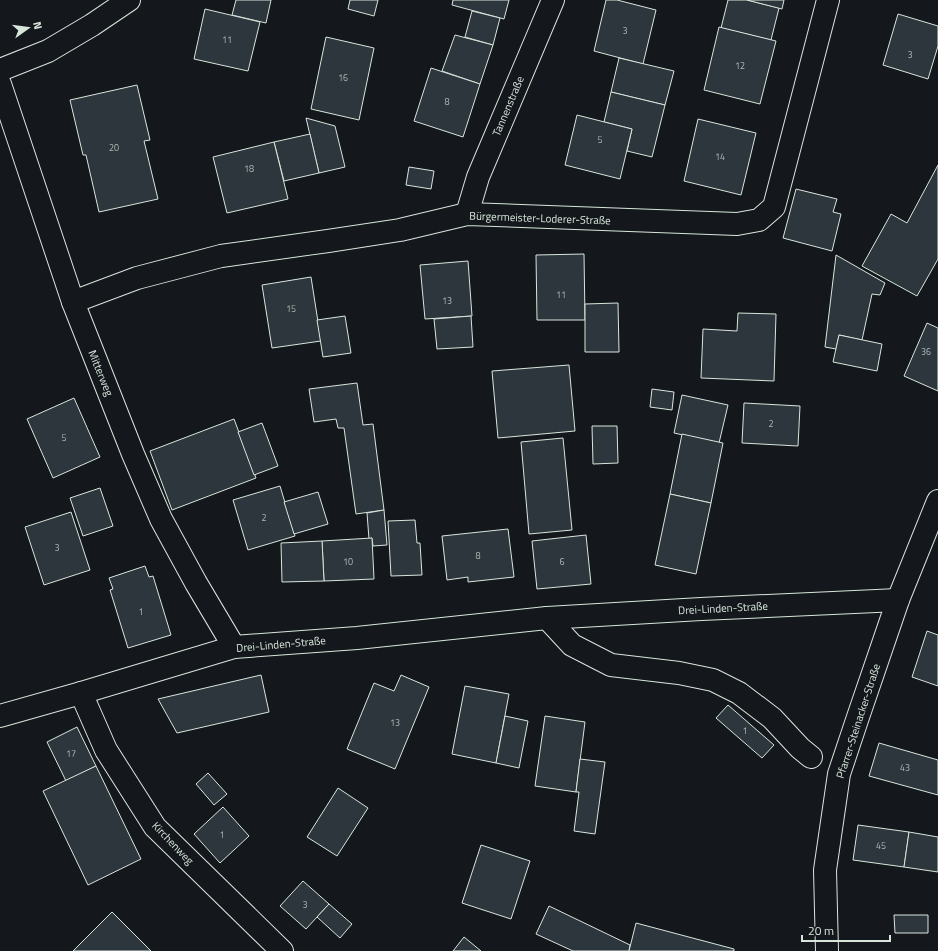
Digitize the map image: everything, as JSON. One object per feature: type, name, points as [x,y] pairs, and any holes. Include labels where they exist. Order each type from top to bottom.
[{"type":"street","points":[[0,70],[48,51],[92,25],[129,0]]},
{"type":"street","name":"Tannenstraße","points":[[468,214],[478,177],[553,0]]},
{"type":"street","name":"Bürgermeister-Loderer-Straße","points":[[73,302],[137,278],[221,256],[400,230],[468,214],[736,224],[759,220],[774,207],[828,0]]},
{"type":"street","name":"Mitterweg","points":[[0,84],[73,302],[161,519],[196,583],[234,647]]},
{"type":"street","name":"Pfarrer-Steinacker-Straße","points":[[827,951],[825,870],[839,774],[898,600],[938,501]]},
{"type":"street","name":"Drei-Linden-Straße","points":[[0,716],[234,647],[364,637],[547,618],[898,600]]},
{"type":"street","points":[[547,618],[572,645],[610,665],[679,673],[713,680],[738,693],[772,718],[800,748],[811,756]]},
{"type":"street","name":"Kirchenweg","points":[[81,693],[106,750],[155,826],[282,951]]},
{"type":"building","points":[[236,0],[271,0],[266,23],[232,15]]},
{"type":"building","points":[[350,0],[378,0],[374,16],[348,9]]},
{"type":"building","points":[[453,0],[509,0],[504,19],[452,5]]},
{"type":"building","points":[[606,0],[617,0],[656,10],[643,64],[594,51]]},
{"type":"building","points":[[728,0],[747,0],[779,8],[771,40],[721,28]]},
{"type":"building","points":[[747,0],[784,0],[782,9]]},
{"type":"building","points":[[205,9],[260,22],[248,71],[194,59]]},
{"type":"building","points":[[472,11],[500,18],[493,45],[465,37]]},
{"type":"building","points":[[898,14],[938,26],[938,46],[928,79],[883,65]]},
{"type":"building","points":[[719,27],[776,41],[760,104],[704,90]]},
{"type":"building","points":[[455,35],[493,45],[480,84],[442,71]]},
{"type":"building","points":[[326,37],[374,48],[359,120],[311,109]]},
{"type":"building","points":[[619,58],[674,71],[665,105],[611,92]]},
{"type":"building","points":[[431,68],[480,84],[463,137],[414,121]]},
{"type":"building","points":[[137,85],[150,140],[144,141],[158,199],[99,212],[86,155],[83,155],[70,100]]},
{"type":"building","points":[[611,92],[665,105],[652,157],[627,151],[632,129],[604,122]]},
{"type":"building","points":[[577,115],[632,129],[620,179],[565,165]]},
{"type":"building","points":[[306,118],[335,126],[345,167],[319,173]]},
{"type":"building","points":[[698,119],[756,133],[741,195],[684,181]]},
{"type":"building","points":[[310,134],[319,173],[284,181],[274,142]]},
{"type":"building","points":[[274,142],[288,199],[227,213],[213,157]]},
{"type":"building","points":[[938,165],[938,259],[917,296],[862,266],[891,214],[907,223]]},
{"type":"building","points":[[409,167],[434,171],[431,189],[406,185]]},
{"type":"building","points":[[796,189],[837,199],[833,212],[841,214],[832,251],[783,238]]},
{"type":"building","points":[[584,254],[585,320],[537,320],[536,255]]},
{"type":"building","points":[[836,255],[885,283],[880,295],[872,294],[862,340],[839,335],[836,349],[825,347]]},
{"type":"building","points":[[468,261],[472,316],[425,319],[420,265]]},
{"type":"building","points":[[311,277],[321,341],[272,348],[262,285]]},
{"type":"building","points":[[618,303],[619,352],[585,352],[585,304]]},
{"type":"building","points":[[738,313],[776,314],[774,381],[701,378],[703,329],[737,331]]},
{"type":"building","points":[[345,316],[351,353],[323,357],[317,320]]},
{"type":"building","points":[[471,316],[473,347],[437,349],[434,319]]},
{"type":"building","points":[[927,323],[938,328],[938,391],[904,376]]},
{"type":"building","points":[[839,335],[882,344],[877,371],[833,362]]},
{"type":"building","points":[[569,365],[575,431],[498,438],[492,371]]},
{"type":"building","points":[[357,383],[363,425],[373,424],[384,510],[356,514],[344,428],[338,428],[336,419],[314,422],[309,389]]},
{"type":"building","points":[[652,389],[674,392],[672,410],[650,407]]},
{"type":"building","points":[[682,395],[728,405],[719,443],[674,433]]},
{"type":"building","points":[[74,398],[100,457],[53,478],[27,419]]},
{"type":"building","points":[[744,403],[800,406],[798,446],[742,443]]},
{"type":"building","points":[[234,419],[256,478],[172,510],[150,451]]},
{"type":"building","points":[[262,423],[278,466],[254,475],[238,432]]},
{"type":"building","points":[[592,426],[617,426],[618,463],[593,464]]},
{"type":"building","points":[[682,434],[723,443],[711,503],[670,494]]},
{"type":"building","points":[[563,438],[572,530],[529,534],[521,442]]},
{"type":"building","points":[[280,486],[295,536],[248,550],[233,500]]},
{"type":"building","points":[[100,488],[113,526],[83,536],[70,498]]},
{"type":"building","points":[[318,492],[328,524],[294,534],[284,502]]},
{"type":"building","points":[[670,494],[711,503],[696,574],[655,565]]},
{"type":"building","points":[[384,510],[387,545],[373,546],[372,538],[369,539],[367,513]]},
{"type":"building","points":[[71,512],[90,570],[44,585],[25,527]]},
{"type":"building","points":[[415,520],[417,543],[420,543],[422,575],[391,576],[388,521]]},
{"type":"building","points":[[508,529],[514,577],[468,582],[468,577],[447,580],[442,536]]},
{"type":"building","points":[[586,535],[591,584],[537,589],[532,541]]},
{"type":"building","points":[[372,538],[374,579],[324,581],[322,541]]},
{"type":"building","points":[[322,541],[324,581],[282,582],[281,543]]},
{"type":"building","points":[[145,566],[149,577],[153,576],[171,635],[128,648],[110,590],[113,589],[109,578]]},
{"type":"building","points":[[927,631],[938,635],[938,686],[912,677]]},
{"type":"building","points":[[261,675],[269,712],[177,733],[158,699]]},
{"type":"building","points":[[401,675],[429,687],[395,769],[347,749],[374,683],[394,691]]},
{"type":"building","points":[[465,686],[509,694],[496,763],[452,754]]},
{"type":"building","points":[[728,705],[774,745],[762,758],[716,718]]},
{"type":"building","points":[[505,716],[528,721],[519,768],[496,763]]},
{"type":"building","points":[[545,716],[585,722],[576,792],[535,786]]},
{"type":"building","points":[[77,727],[96,766],[66,781],[47,742]]},
{"type":"building","points":[[879,743],[938,760],[938,795],[869,776]]},
{"type":"building","points":[[580,759],[605,762],[595,834],[574,831],[579,792],[576,792]]},
{"type":"building","points":[[96,766],[141,859],[88,885],[43,791]]},
{"type":"building","points":[[208,773],[227,794],[214,805],[196,784]]},
{"type":"building","points":[[338,788],[368,808],[337,856],[307,837]]},
{"type":"building","points":[[223,807],[249,836],[220,863],[194,834]]},
{"type":"building","points":[[858,825],[909,832],[904,867],[853,860]]},
{"type":"building","points":[[909,832],[938,837],[938,872],[904,867]]},
{"type":"building","points":[[481,845],[530,861],[511,919],[462,903]]},
{"type":"building","points":[[303,881],[329,904],[306,929],[280,906]]},
{"type":"building","points":[[329,904],[352,924],[340,938],[317,917]]},
{"type":"building","points":[[549,906],[630,945],[629,951],[573,951],[536,934]]},
{"type":"building","points":[[112,912],[151,951],[73,951]]},
{"type":"building","points":[[894,915],[928,915],[928,933],[895,933]]},
{"type":"building","points":[[636,923],[734,949],[734,951],[629,951]]},
{"type":"building","points":[[464,937],[481,951],[453,951]]}]
